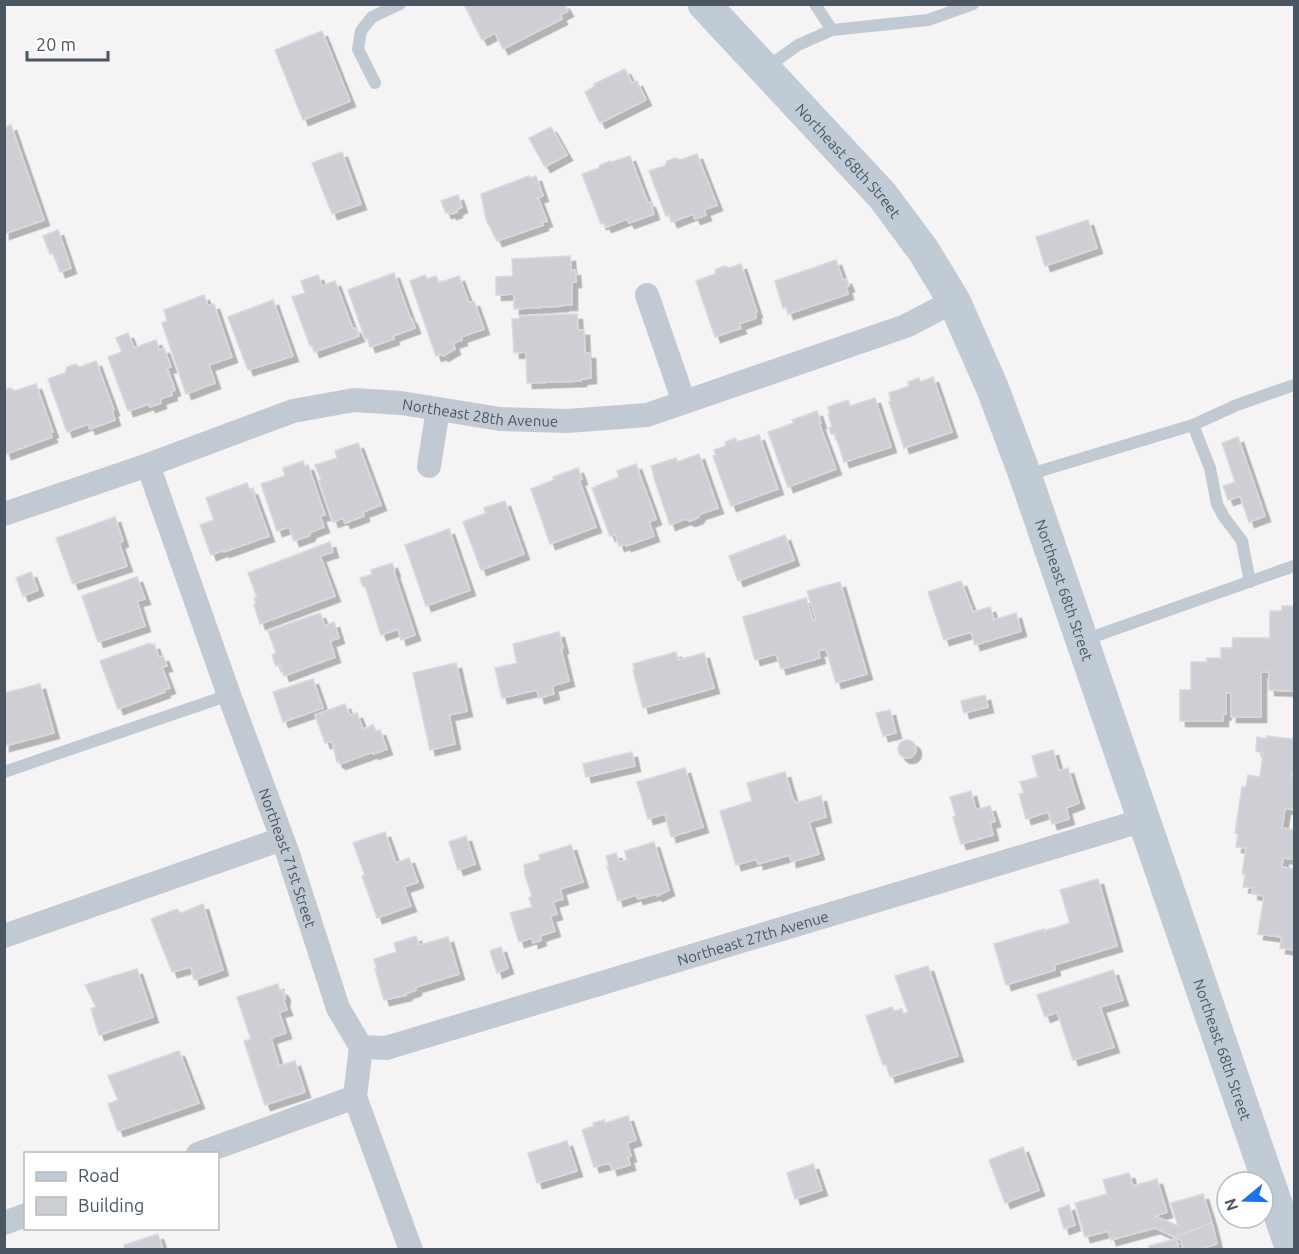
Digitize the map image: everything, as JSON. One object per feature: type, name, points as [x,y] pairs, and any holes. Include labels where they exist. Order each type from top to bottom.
[{"type":"street","name":"Northeast 68th Street","points":[[704,4],[882,195],[923,250],[954,301],[992,387],[1025,475],[1292,1245]]},
{"type":"street","points":[[646,294],[684,402]]},
{"type":"street","name":"Northeast 28th Avenue","points":[[4,514],[148,465],[292,411],[354,400],[401,403],[500,419],[567,421],[647,415],[906,326],[954,301]]},
{"type":"street","points":[[429,466],[438,409]]},
{"type":"street","name":"Northeast 71st Street","points":[[148,465],[282,839],[338,1008],[361,1047]]},
{"type":"street","name":"Northeast 27th Avenue","points":[[361,1047],[386,1047],[1144,820]]},
{"type":"street","points":[[4,936],[282,839]]},
{"type":"street","points":[[361,1047],[355,1097],[411,1250]]},
{"type":"street","points":[[204,1152],[355,1097]]},
{"type":"street","points":[[4,1223],[24,1216]]},
{"type":"lane","points":[[375,83],[358,49],[361,31],[372,17],[400,4]]},
{"type":"lane","points":[[815,4],[832,30]]},
{"type":"lane","points":[[765,69],[798,45],[832,30],[928,20],[973,4]]},
{"type":"lane","points":[[1025,475],[1193,425],[1237,405],[1294,385]]},
{"type":"lane","points":[[1193,425],[1210,468],[1218,504],[1224,517],[1242,541],[1250,582]]},
{"type":"lane","points":[[1083,641],[1294,566]]},
{"type":"lane","points":[[4,772],[229,695]]},
{"type":"building","points":[[469,4],[564,4],[568,11],[560,15],[562,19],[503,49],[495,33],[482,40],[465,6]]},
{"type":"building","points":[[322,31],[350,101],[303,120],[275,50]]},
{"type":"building","points":[[625,69],[632,83],[637,81],[646,100],[600,123],[585,92],[595,86],[594,84]]},
{"type":"building","points":[[11,125],[44,220],[4,234],[4,128]]},
{"type":"building","points":[[551,127],[567,155],[545,167],[529,138]]},
{"type":"building","points":[[342,152],[361,204],[332,214],[312,163]]},
{"type":"building","points":[[697,154],[717,205],[704,210],[706,215],[695,219],[693,214],[672,222],[669,215],[666,216],[649,171],[665,166],[667,161],[675,158],[680,160]]},
{"type":"building","points":[[630,156],[654,214],[629,223],[627,219],[606,227],[604,223],[601,224],[582,174],[610,161]]},
{"type":"building","points":[[529,176],[530,178],[536,176],[543,196],[535,198],[538,198],[547,221],[542,223],[543,225],[497,241],[486,219],[481,194]]},
{"type":"building","points":[[458,195],[462,207],[456,210],[457,212],[446,213],[441,201]]},
{"type":"building","points":[[1088,220],[1097,248],[1045,266],[1036,237]]},
{"type":"building","points":[[58,230],[71,268],[60,272],[43,236]]},
{"type":"building","points":[[570,256],[571,271],[575,270],[576,282],[572,282],[572,305],[514,309],[514,294],[496,295],[496,277],[513,276],[512,259]]},
{"type":"building","points":[[836,260],[843,280],[846,279],[849,286],[846,287],[848,294],[788,314],[786,307],[783,308],[775,281]]},
{"type":"building","points":[[741,264],[757,312],[755,313],[756,318],[739,324],[741,328],[715,337],[696,281],[715,274],[716,269]]},
{"type":"building","points":[[394,273],[415,328],[393,336],[394,339],[370,347],[348,290]]},
{"type":"building","points":[[318,275],[322,286],[335,281],[353,329],[355,328],[359,336],[314,352],[292,297],[305,293],[301,281]]},
{"type":"building","points":[[425,275],[427,279],[436,276],[439,283],[459,276],[469,303],[474,301],[484,329],[461,337],[462,340],[453,343],[455,349],[443,356],[441,354],[436,356],[410,281]]},
{"type":"building","points":[[204,295],[208,306],[214,304],[232,357],[209,365],[215,383],[186,394],[162,323],[167,321],[164,310]]},
{"type":"building","points":[[273,300],[293,356],[248,370],[228,317]]},
{"type":"building","points":[[577,314],[578,330],[584,330],[585,353],[590,353],[591,378],[581,379],[581,381],[527,383],[526,352],[514,353],[512,319],[519,319],[520,316]]},
{"type":"building","points":[[128,333],[134,348],[156,340],[159,350],[164,348],[171,367],[167,368],[175,390],[171,392],[172,395],[160,399],[161,403],[150,407],[149,404],[128,411],[108,357],[122,352],[116,338]]},
{"type":"building","points":[[96,361],[114,410],[112,411],[115,420],[90,429],[88,424],[67,432],[48,379],[65,373],[67,367],[75,364],[80,367]]},
{"type":"building","points":[[933,377],[952,432],[904,448],[889,402],[891,401],[889,393],[909,386],[908,382],[919,378],[920,382]]},
{"type":"building","points":[[36,384],[53,432],[50,433],[52,437],[6,454],[4,449],[4,390],[10,388],[15,391]]},
{"type":"building","points":[[875,398],[891,447],[844,462],[835,433],[831,434],[829,428],[832,427],[828,407],[848,400],[850,406]]},
{"type":"building","points":[[817,411],[821,423],[819,423],[836,469],[788,487],[768,432],[794,423],[792,420]]},
{"type":"building","points":[[759,435],[778,489],[731,506],[713,456],[716,455],[714,450],[726,446],[725,442],[736,438],[737,442]]},
{"type":"building","points":[[1238,437],[1265,516],[1249,522],[1240,496],[1228,500],[1223,486],[1235,482],[1222,443]]},
{"type":"building","points":[[358,443],[381,505],[363,512],[364,516],[345,523],[343,518],[333,522],[315,465],[337,458],[335,451]]},
{"type":"building","points":[[699,454],[718,508],[700,514],[698,518],[690,521],[685,519],[670,525],[651,466],[676,458],[677,462]]},
{"type":"building","points":[[303,461],[305,466],[308,465],[325,515],[320,516],[324,527],[311,532],[309,536],[294,541],[289,527],[277,531],[261,484],[285,476],[283,468]]},
{"type":"building","points":[[636,464],[656,519],[649,522],[654,536],[626,546],[625,544],[619,546],[615,534],[610,536],[592,488],[619,477],[617,471]]},
{"type":"building","points":[[578,468],[582,479],[579,480],[596,527],[550,544],[531,489],[554,480],[553,477]]},
{"type":"building","points":[[247,483],[250,491],[252,489],[269,536],[211,555],[200,525],[214,520],[206,498]]},
{"type":"building","points":[[505,501],[524,554],[481,570],[463,522],[486,513],[484,508]]},
{"type":"building","points":[[115,517],[123,541],[119,543],[127,566],[73,584],[56,538]]},
{"type":"building","points":[[449,529],[470,590],[426,606],[405,545]]},
{"type":"building","points":[[785,535],[794,560],[738,581],[729,556]]},
{"type":"building","points":[[330,542],[333,552],[320,556],[335,596],[260,624],[254,605],[256,604],[254,598],[257,597],[248,573]]},
{"type":"building","points":[[392,563],[415,635],[401,640],[398,629],[381,635],[365,586],[363,587],[360,578],[372,574],[371,570]]},
{"type":"building","points":[[31,572],[38,590],[23,596],[16,578]]},
{"type":"building","points":[[137,577],[145,599],[137,601],[145,626],[98,642],[82,596]]},
{"type":"building","points":[[961,581],[973,612],[990,607],[994,620],[1016,613],[1021,631],[975,645],[971,632],[944,640],[928,592]]},
{"type":"building","points":[[840,582],[867,674],[836,683],[826,649],[818,651],[820,658],[781,669],[776,654],[755,660],[743,617],[806,598],[813,621],[816,620],[807,591]]},
{"type":"building","points":[[1282,606],[1294,606],[1294,691],[1269,690],[1269,672],[1261,672],[1261,717],[1231,717],[1231,693],[1226,693],[1226,714],[1223,715],[1223,721],[1180,721],[1180,690],[1191,690],[1191,662],[1207,662],[1207,658],[1221,658],[1221,648],[1232,648],[1233,638],[1270,638],[1270,611],[1282,611]]},
{"type":"building","points":[[320,613],[325,626],[334,622],[339,638],[330,641],[335,657],[284,676],[280,664],[276,666],[272,655],[276,653],[268,631]]},
{"type":"building","points":[[559,632],[569,681],[552,686],[554,694],[539,698],[537,690],[502,698],[495,668],[517,663],[513,644]]},
{"type":"building","points":[[150,643],[154,644],[159,657],[163,656],[167,666],[162,667],[170,688],[164,690],[165,692],[118,709],[100,661]]},
{"type":"building","points":[[676,652],[678,660],[704,653],[714,688],[643,708],[633,664]]},
{"type":"building","points":[[456,663],[467,711],[449,715],[455,744],[430,750],[413,673]]},
{"type":"building","points":[[313,679],[323,708],[283,722],[273,692]]},
{"type":"building","points":[[40,684],[54,733],[4,746],[4,693]]},
{"type":"building","points":[[985,695],[988,707],[964,713],[961,701]]},
{"type":"building","points":[[345,704],[350,715],[357,713],[363,729],[373,725],[376,731],[380,730],[387,749],[340,764],[339,761],[337,762],[332,741],[325,743],[315,715]]},
{"type":"building","points":[[890,710],[896,733],[883,736],[876,713]]},
{"type":"building","points":[[1294,731],[1294,773],[1292,772],[1291,779],[1294,780],[1294,810],[1285,808],[1282,828],[1294,830],[1294,859],[1283,858],[1282,867],[1294,869],[1294,950],[1280,948],[1282,937],[1258,934],[1264,896],[1252,894],[1253,888],[1243,887],[1245,875],[1242,874],[1246,848],[1236,847],[1238,834],[1235,833],[1242,787],[1246,787],[1248,775],[1260,777],[1263,753],[1256,751],[1257,737],[1293,739]]},
{"type":"building","points":[[907,740],[913,743],[916,749],[913,755],[907,758],[901,755],[898,749],[901,743]]},
{"type":"building","points":[[1053,750],[1059,771],[1068,768],[1079,803],[1066,808],[1069,819],[1052,824],[1048,812],[1026,819],[1019,794],[1024,793],[1020,782],[1038,777],[1032,756]]},
{"type":"building","points":[[632,752],[635,766],[586,777],[583,764]]},
{"type":"building","points":[[685,768],[703,827],[671,837],[665,814],[648,819],[637,782]]},
{"type":"building","points":[[785,772],[794,802],[821,796],[826,817],[809,822],[819,854],[791,862],[790,855],[758,864],[757,859],[736,865],[720,811],[752,801],[747,783]]},
{"type":"building","points":[[971,791],[976,810],[990,806],[995,821],[990,823],[993,835],[961,844],[950,797]]},
{"type":"building","points":[[385,832],[396,863],[409,858],[418,882],[404,887],[411,906],[377,918],[353,843]]},
{"type":"building","points":[[466,836],[475,864],[458,870],[449,842]]},
{"type":"building","points":[[654,842],[669,890],[657,896],[656,894],[638,899],[636,895],[618,901],[606,856],[616,853],[619,862],[627,860],[625,851]]},
{"type":"building","points":[[571,845],[583,882],[560,889],[563,899],[553,902],[557,914],[550,916],[555,931],[540,936],[541,940],[533,943],[532,938],[519,942],[510,913],[532,907],[529,898],[532,896],[524,865],[540,860],[539,855]]},
{"type":"building","points":[[1098,879],[1117,946],[1054,965],[1055,970],[1006,985],[994,944],[1070,923],[1060,890]]},
{"type":"building","points":[[203,904],[223,970],[194,980],[191,967],[172,972],[151,919],[177,909],[181,913]]},
{"type":"building","points":[[416,936],[419,945],[448,937],[459,974],[416,987],[416,990],[406,995],[384,1000],[374,959],[397,952],[394,943]]},
{"type":"building","points":[[501,947],[508,968],[497,973],[490,951]]},
{"type":"building","points":[[928,966],[958,1056],[890,1077],[886,1064],[883,1065],[866,1016],[892,1007],[894,1011],[902,1009],[903,1014],[908,1012],[895,976]]},
{"type":"building","points":[[137,969],[153,1017],[99,1035],[91,1009],[96,1007],[85,985]]},
{"type":"building","points":[[1113,970],[1123,1000],[1100,1007],[1114,1047],[1073,1060],[1057,1012],[1045,1017],[1037,995]]},
{"type":"building","points":[[278,984],[285,996],[287,1010],[279,1012],[286,1033],[271,1038],[279,1066],[295,1061],[305,1092],[265,1105],[244,1041],[251,1039],[237,997]]},
{"type":"building","points":[[179,1051],[199,1103],[118,1131],[108,1104],[118,1100],[108,1076]]},
{"type":"building","points":[[628,1116],[636,1140],[627,1143],[631,1156],[628,1157],[630,1165],[612,1170],[610,1163],[594,1167],[582,1130],[594,1126],[593,1123],[604,1120],[605,1123]]},
{"type":"building","points":[[567,1141],[577,1171],[537,1183],[528,1153]]},
{"type":"building","points":[[1023,1147],[1039,1190],[1005,1203],[989,1160]]},
{"type":"building","points":[[813,1164],[822,1190],[795,1199],[787,1173]]},
{"type":"building","points":[[1129,1173],[1133,1186],[1157,1179],[1167,1212],[1155,1216],[1178,1226],[1171,1203],[1203,1194],[1212,1223],[1174,1237],[1155,1228],[1111,1240],[1108,1231],[1085,1237],[1075,1203],[1107,1194],[1103,1180]]},
{"type":"building","points":[[1069,1205],[1075,1225],[1064,1229],[1058,1209]]},
{"type":"building","points":[[1212,1223],[1217,1244],[1197,1250],[1183,1250],[1181,1240],[1174,1237]]},
{"type":"building","points":[[158,1234],[163,1250],[125,1250],[124,1245]]},
{"type":"building","points":[[1176,1239],[1179,1250],[1150,1250],[1149,1246]]}]
